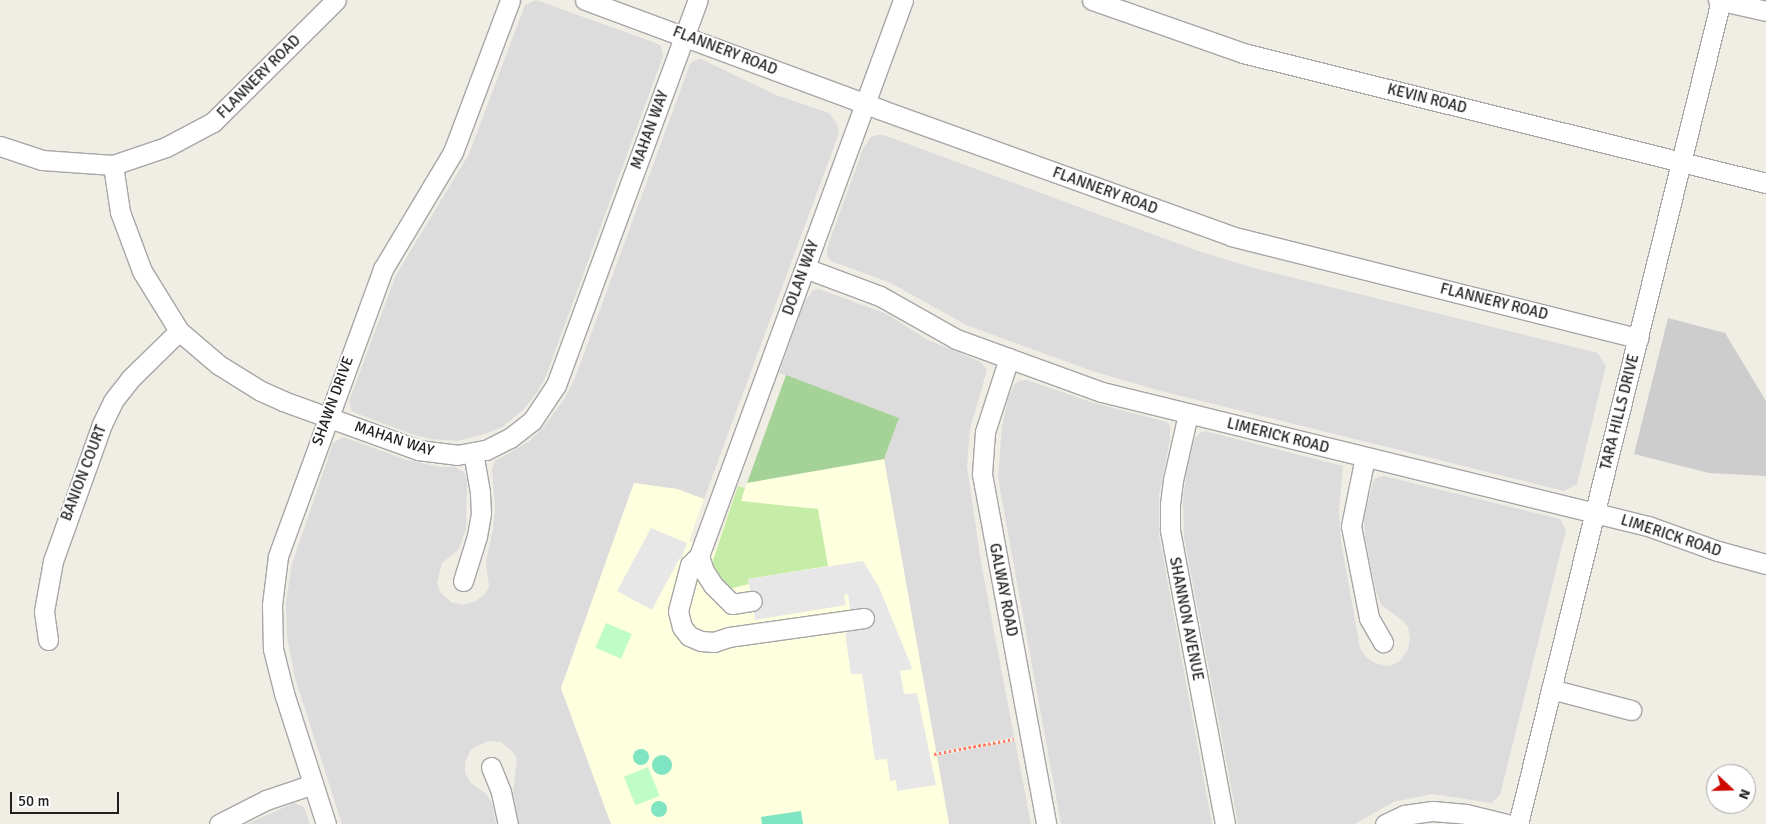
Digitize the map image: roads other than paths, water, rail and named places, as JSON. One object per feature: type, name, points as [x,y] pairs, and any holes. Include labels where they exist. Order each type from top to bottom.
[{"type":"street","name":"FLANNERY ROAD","points":[[0,146],[42,160],[113,165],[166,147],[213,122],[336,0]]},
{"type":"street","name":"SHAWN DRIVE","points":[[326,824],[273,649],[272,605],[278,556],[327,417],[383,270],[453,152],[510,0]]},
{"type":"street","name":"FLANNERY ROAD","points":[[585,0],[864,104],[1231,236],[1638,338]]},
{"type":"street","name":"MAHAN WAY","points":[[113,165],[120,212],[132,249],[153,292],[180,331],[219,366],[284,401],[430,453],[457,455],[473,453],[498,445],[521,431],[542,410],[556,386],[698,0]]},
{"type":"street","name":"DOLAN WAY","points":[[864,618],[729,637],[714,642],[701,641],[689,636],[682,627],[678,610],[690,565],[699,556],[902,0]]},
{"type":"street","name":"KEVIN ROAD","points":[[1092,0],[1243,53],[1766,183]]},
{"type":"street","name":"TARA HILLS DRIVE","points":[[1518,824],[1682,162],[1720,0]]},
{"type":"street","points":[[1720,0],[1766,11]]},
{"type":"street","name":"LIMERICK ROAD","points":[[805,268],[880,296],[944,334],[1102,392],[1648,526],[1718,551],[1766,564]]},
{"type":"street","name":"BANION COURT","points":[[48,640],[44,611],[53,561],[102,424],[113,401],[131,378],[180,331]]},
{"type":"street","name":"GALWAY ROAD","points":[[1009,358],[985,432],[982,474],[1046,824]]},
{"type":"street","name":"SHANNON AVENUE","points":[[1188,414],[1173,480],[1170,504],[1170,530],[1225,824]]},
{"type":"street","points":[[462,581],[477,536],[481,514],[480,492],[473,453]]},
{"type":"street","points":[[1365,458],[1351,526],[1369,618],[1383,642]]},
{"type":"street","points":[[699,556],[704,572],[713,585],[732,604]]},
{"type":"street","points":[[732,604],[752,601]]},
{"type":"street","points":[[729,637],[732,604]]},
{"type":"street","points":[[1551,689],[1631,710]]},
{"type":"street","points":[[491,767],[501,792],[508,824]]},
{"type":"street","points":[[219,824],[266,800],[313,784]]},
{"type":"street","points":[[1385,824],[1404,815],[1433,811],[1466,814],[1507,824]]}]
